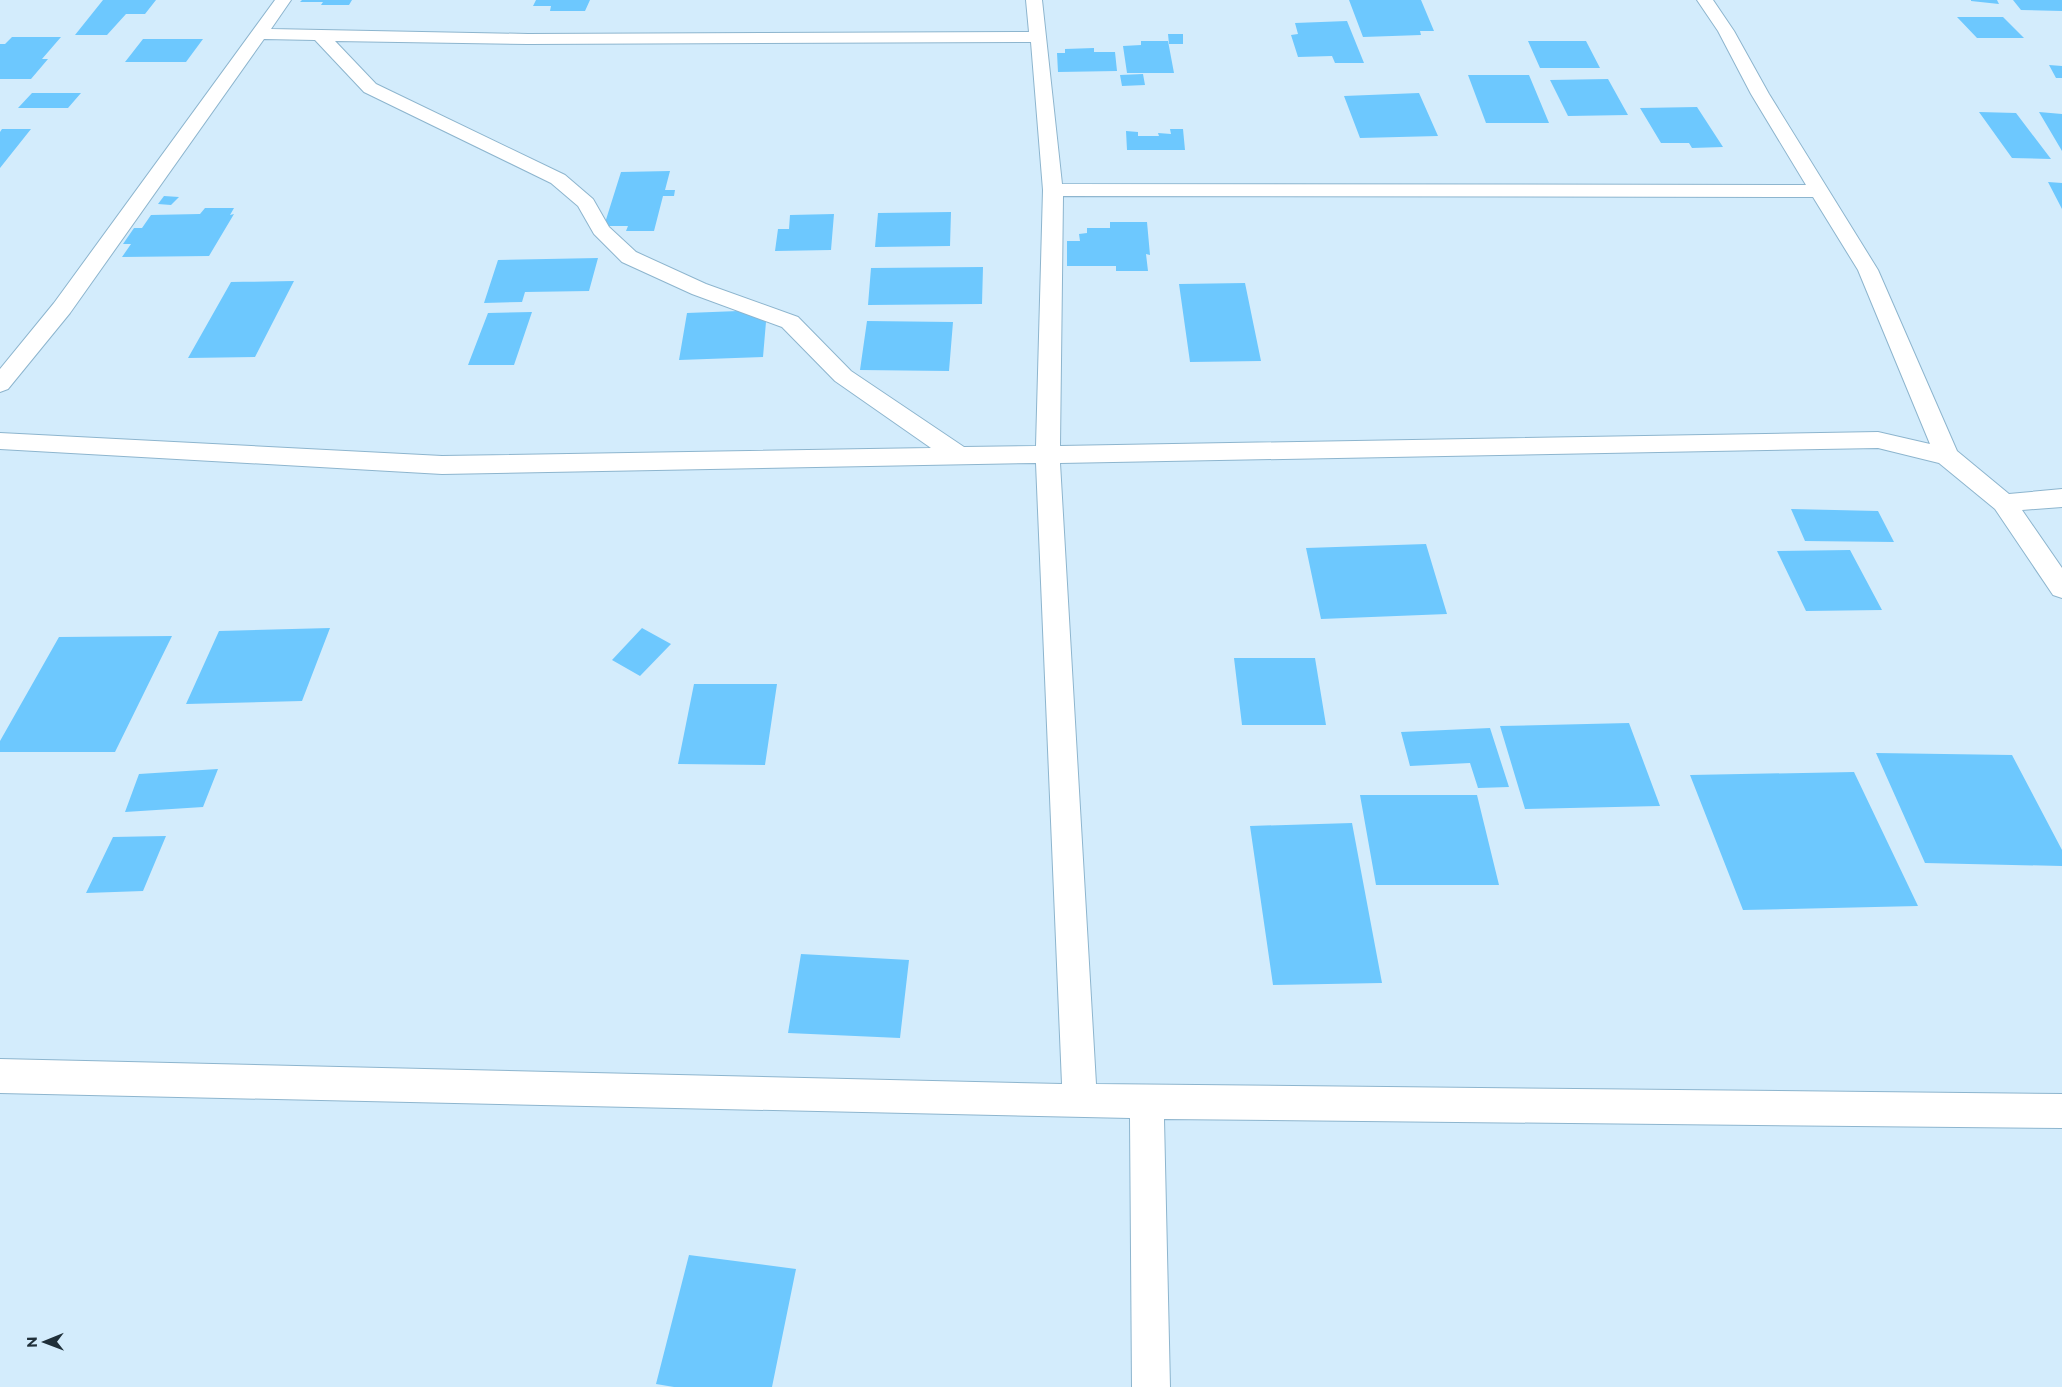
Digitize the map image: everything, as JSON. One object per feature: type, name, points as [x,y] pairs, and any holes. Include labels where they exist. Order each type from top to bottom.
[{"type":"street","points":[[0,384],[62,308],[284,0]]},
{"type":"street","points":[[1034,0],[1053,190],[1048,455],[1080,1101]]},
{"type":"street","points":[[1705,0],[1726,31],[1760,94],[1868,270],[1947,456]]},
{"type":"street","points":[[259,34],[528,39],[1039,37]]},
{"type":"street","points":[[321,36],[370,88],[558,179],[586,202],[601,230],[629,257],[699,289],[790,322],[843,376],[961,456]]},
{"type":"street","points":[[1053,190],[1820,191]]},
{"type":"street","points":[[0,441],[442,465],[1878,440],[1947,456],[2004,503],[2062,588]]},
{"type":"street","points":[[2004,503],[2062,498]]},
{"type":"street","points":[[0,1076],[1080,1101],[2062,1111]]},
{"type":"street","points":[[1147,1102],[1151,1387]]},
{"type":"building","points":[[103,0],[156,0],[145,14],[126,14],[107,35],[75,35]]},
{"type":"building","points":[[302,0],[352,0],[349,5],[321,5],[323,2],[300,2]]},
{"type":"building","points":[[536,0],[590,0],[585,11],[550,11],[551,6],[533,6]]},
{"type":"building","points":[[1349,0],[1421,0],[1434,31],[1420,31],[1421,35],[1363,37]]},
{"type":"building","points":[[1997,0],[1999,4],[1971,1]]},
{"type":"building","points":[[2013,0],[2062,0],[2062,11],[2021,10]]},
{"type":"building","points":[[1957,17],[2003,17],[2024,38],[1977,38]]},
{"type":"building","points":[[1347,21],[1364,63],[1335,63],[1332,56],[1298,57],[1291,35],[1298,34],[1295,23]]},
{"type":"building","points":[[1168,34],[1183,34],[1183,44],[1169,44]]},
{"type":"building","points":[[12,37],[61,37],[42,59],[48,59],[31,79],[0,79],[0,44],[5,44]]},
{"type":"building","points":[[143,39],[203,39],[186,62],[125,62]]},
{"type":"building","points":[[1141,41],[1168,41],[1174,73],[1127,73],[1123,46],[1141,45]]},
{"type":"building","points":[[1528,41],[1586,41],[1600,68],[1540,68]]},
{"type":"building","points":[[1094,48],[1094,52],[1115,52],[1117,71],[1058,72],[1057,53],[1065,53],[1065,49]]},
{"type":"building","points":[[2049,65],[2062,66],[2062,78],[2056,78]]},
{"type":"building","points":[[1143,74],[1145,85],[1122,86],[1120,75]]},
{"type":"building","points":[[1468,75],[1529,75],[1549,123],[1486,123]]},
{"type":"building","points":[[1608,79],[1628,115],[1568,116],[1550,80]]},
{"type":"building","points":[[32,93],[81,93],[68,108],[18,108]]},
{"type":"building","points":[[1419,93],[1438,136],[1360,138],[1344,96]]},
{"type":"building","points":[[1697,107],[1723,147],[1692,148],[1689,143],[1661,143],[1640,108]]},
{"type":"building","points":[[1979,112],[2016,113],[2051,159],[2012,158]]},
{"type":"building","points":[[2039,112],[2062,114],[2062,151]]},
{"type":"building","points":[[2,129],[31,129],[0,168],[0,132]]},
{"type":"building","points":[[1170,129],[1183,129],[1185,150],[1127,150],[1126,131],[1138,132],[1138,136],[1159,136],[1158,133],[1171,134]]},
{"type":"building","points":[[670,171],[665,190],[675,190],[674,196],[663,196],[654,231],[626,231],[628,226],[604,226],[621,172]]},
{"type":"building","points":[[2048,182],[2062,183],[2062,209]]},
{"type":"building","points":[[164,196],[179,197],[171,205],[158,204]]},
{"type":"building","points":[[205,208],[234,208],[230,215],[234,214],[209,256],[122,257],[131,244],[123,244],[134,228],[142,228],[151,215],[200,214]]},
{"type":"building","points":[[951,212],[950,246],[875,247],[878,213]]},
{"type":"building","points":[[834,214],[831,250],[775,251],[778,229],[789,229],[790,215]]},
{"type":"building","points":[[1110,222],[1147,222],[1150,255],[1146,254],[1148,271],[1116,271],[1116,266],[1067,266],[1067,241],[1080,241],[1079,234],[1087,233],[1087,228],[1110,228]]},
{"type":"building","points":[[598,258],[589,291],[525,292],[522,302],[484,303],[498,260]]},
{"type":"building","points":[[983,267],[982,304],[868,305],[871,268]]},
{"type":"building","points":[[294,281],[255,357],[188,358],[231,282]]},
{"type":"building","points":[[1245,283],[1261,361],[1190,362],[1179,284]]},
{"type":"building","points":[[767,310],[763,357],[679,360],[687,313]]},
{"type":"building","points":[[532,312],[514,365],[468,365],[488,313]]},
{"type":"building","points":[[867,321],[953,322],[949,371],[860,370]]},
{"type":"building","points":[[1791,509],[1878,511],[1894,542],[1805,541]]},
{"type":"building","points":[[1426,544],[1447,614],[1321,619],[1306,548]]},
{"type":"building","points":[[1850,550],[1882,610],[1806,611],[1777,551]]},
{"type":"building","points":[[330,628],[302,701],[186,704],[219,631]]},
{"type":"building","points":[[642,628],[671,644],[640,676],[612,660]]},
{"type":"building","points":[[172,636],[115,752],[0,752],[0,741],[59,637]]},
{"type":"building","points":[[1234,658],[1315,658],[1326,725],[1242,725]]},
{"type":"building","points":[[694,684],[777,684],[765,765],[678,764]]},
{"type":"building","points":[[1629,723],[1660,806],[1525,809],[1500,726]]},
{"type":"building","points":[[1490,728],[1509,787],[1478,788],[1470,763],[1410,766],[1401,732]]},
{"type":"building","points":[[1876,753],[2012,755],[2062,850],[2062,866],[1925,863]]},
{"type":"building","points":[[218,769],[203,807],[125,812],[139,774]]},
{"type":"building","points":[[1854,772],[1918,906],[1743,910],[1690,775]]},
{"type":"building","points":[[1360,795],[1477,795],[1499,885],[1376,885]]},
{"type":"building","points":[[1352,823],[1382,983],[1273,985],[1250,826]]},
{"type":"building","points":[[166,836],[143,891],[86,893],[113,837]]},
{"type":"building","points":[[801,954],[909,960],[900,1038],[788,1033]]},
{"type":"building","points":[[689,1255],[796,1269],[772,1387],[674,1387],[656,1384]]}]
